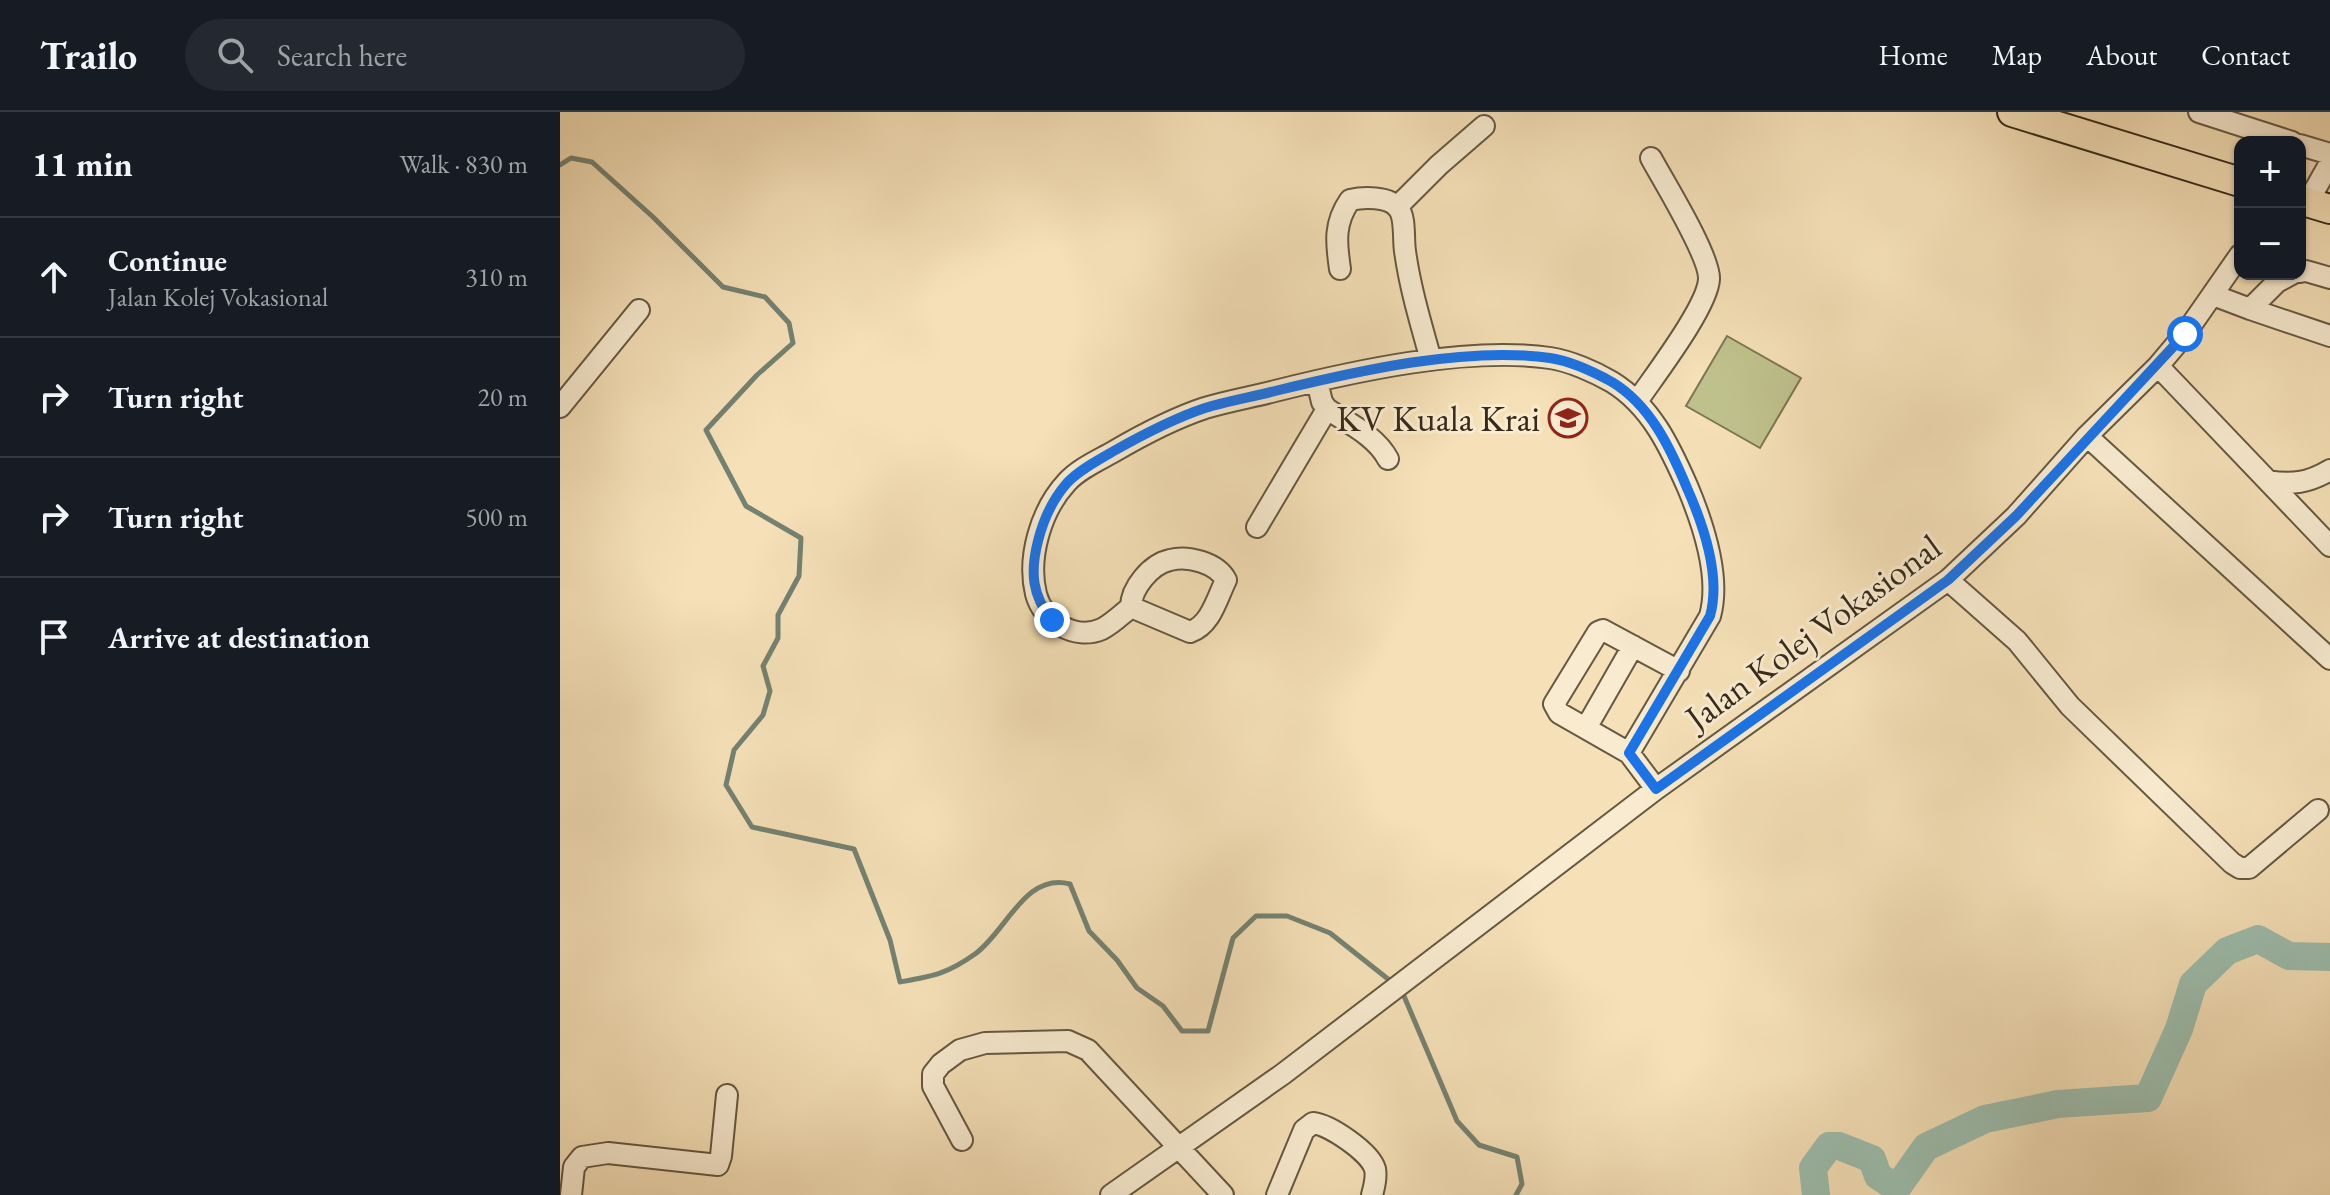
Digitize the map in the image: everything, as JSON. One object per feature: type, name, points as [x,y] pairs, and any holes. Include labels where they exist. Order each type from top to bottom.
[{"type":"highway","points":[[2012,112],[2234,180]]},
{"type":"street","points":[[2199,112],[2273,136]]},
{"type":"street","points":[[1397,207],[1484,126]]},
{"type":"street","points":[[2306,147],[2330,154]]},
{"type":"street","points":[[1638,400],[1700,304],[1709,282],[1709,270],[1651,158]]},
{"type":"street","points":[[2313,203],[2330,163]]},
{"type":"street","points":[[1340,269],[1335,237],[1342,211],[1350,200],[1387,201],[1397,207],[1401,215],[1408,271],[1431,360]]},
{"type":"street","name":"Jalan Kolej Vokasional","points":[[1111,1195],[1292,1067],[1656,789],[1948,580],[2016,516],[2087,436],[2158,366],[2234,264]]},
{"type":"street","points":[[2306,271],[2330,278]]},
{"type":"street","points":[[2250,309],[2281,280]]},
{"type":"street","points":[[2213,295],[2330,336]]},
{"type":"street","points":[[560,407],[639,310]]},
{"type":"street","points":[[1131,607],[1102,629],[1085,633],[1068,630],[1052,620],[1038,604],[1033,580],[1034,555],[1042,526],[1068,482],[1090,465],[1156,427],[1205,408],[1317,381],[1431,360],[1499,356],[1550,358],[1609,381],[1638,400],[1678,465],[1701,520],[1715,599],[1710,616],[1629,753]]},
{"type":"street","points":[[2158,366],[2330,546]]},
{"type":"street","points":[[1317,381],[1327,409],[1374,440],[1388,459]]},
{"type":"street","points":[[1257,527],[1327,409]]},
{"type":"street","points":[[2087,436],[2330,659]]},
{"type":"street","points":[[2268,481],[2292,485],[2312,480],[2330,470]]},
{"type":"street","points":[[1170,559],[1208,562],[1221,571],[1226,580],[1207,621],[1190,632],[1131,607],[1137,587],[1152,569],[1170,559]]},
{"type":"street","points":[[1948,580],[2017,641],[2070,706],[2240,868],[2249,868],[2318,810]]},
{"type":"street","points":[[1656,789],[1629,753],[1559,713],[1554,704],[1598,632],[1603,630],[1679,671]]},
{"type":"street","points":[[1586,728],[1633,646]]},
{"type":"street","points":[[962,1140],[933,1086],[933,1074],[941,1064],[960,1050],[985,1043],[1068,1041],[1088,1050],[1223,1195]]},
{"type":"street","points":[[571,1195],[574,1167],[582,1157],[608,1153],[718,1165],[727,1095]]},
{"type":"street","points":[[1277,1195],[1304,1130],[1308,1125],[1318,1123],[1367,1154],[1375,1168],[1372,1195]]},
{"type":"green space","points":[[1727,336],[1801,378],[1760,448],[1686,406]]},
{"type":"waterway","points":[[560,165],[571,158],[592,162],[723,287],[765,297],[789,323],[793,343],[757,375],[706,430],[746,506],[801,538],[799,576],[778,615],[778,638],[763,666],[770,691],[763,715],[734,750],[726,785],[752,827],[854,849],[890,940],[900,982],[939,973],[965,961],[986,944],[1028,895],[1054,883],[1070,884],[1089,931],[1117,960],[1137,988],[1163,1006],[1182,1031],[1208,1031],[1233,938],[1256,916],[1287,916],[1330,933],[1393,983]]},
{"type":"waterway","points":[[1816,1195],[1813,1168],[1829,1146],[1839,1146],[1872,1159],[1878,1176],[1897,1188],[1926,1147],[1985,1119],[2058,1104],[2148,1098],[2179,1029],[2193,984],[2227,951],[2258,939],[2289,956],[2330,957]]},
{"type":"waterway","points":[[1401,989],[1457,1121],[1479,1145],[1517,1157],[1522,1184],[1516,1195]]},
{"type":"place","name":"KV Kuala Krai","points":[[1568,418]]},
{"type":"route","points":[[1052,620],[1038,604],[1033,580],[1034,555],[1042,526],[1053,503],[1068,482],[1090,465],[1156,427],[1205,408],[1317,381],[1431,360],[1499,356],[1550,358],[1609,381],[1638,400],[1678,465],[1701,520],[1715,599],[1710,616],[1629,753],[1656,789],[1948,580],[2016,516],[2087,436],[2158,366],[2185,334]]}]
